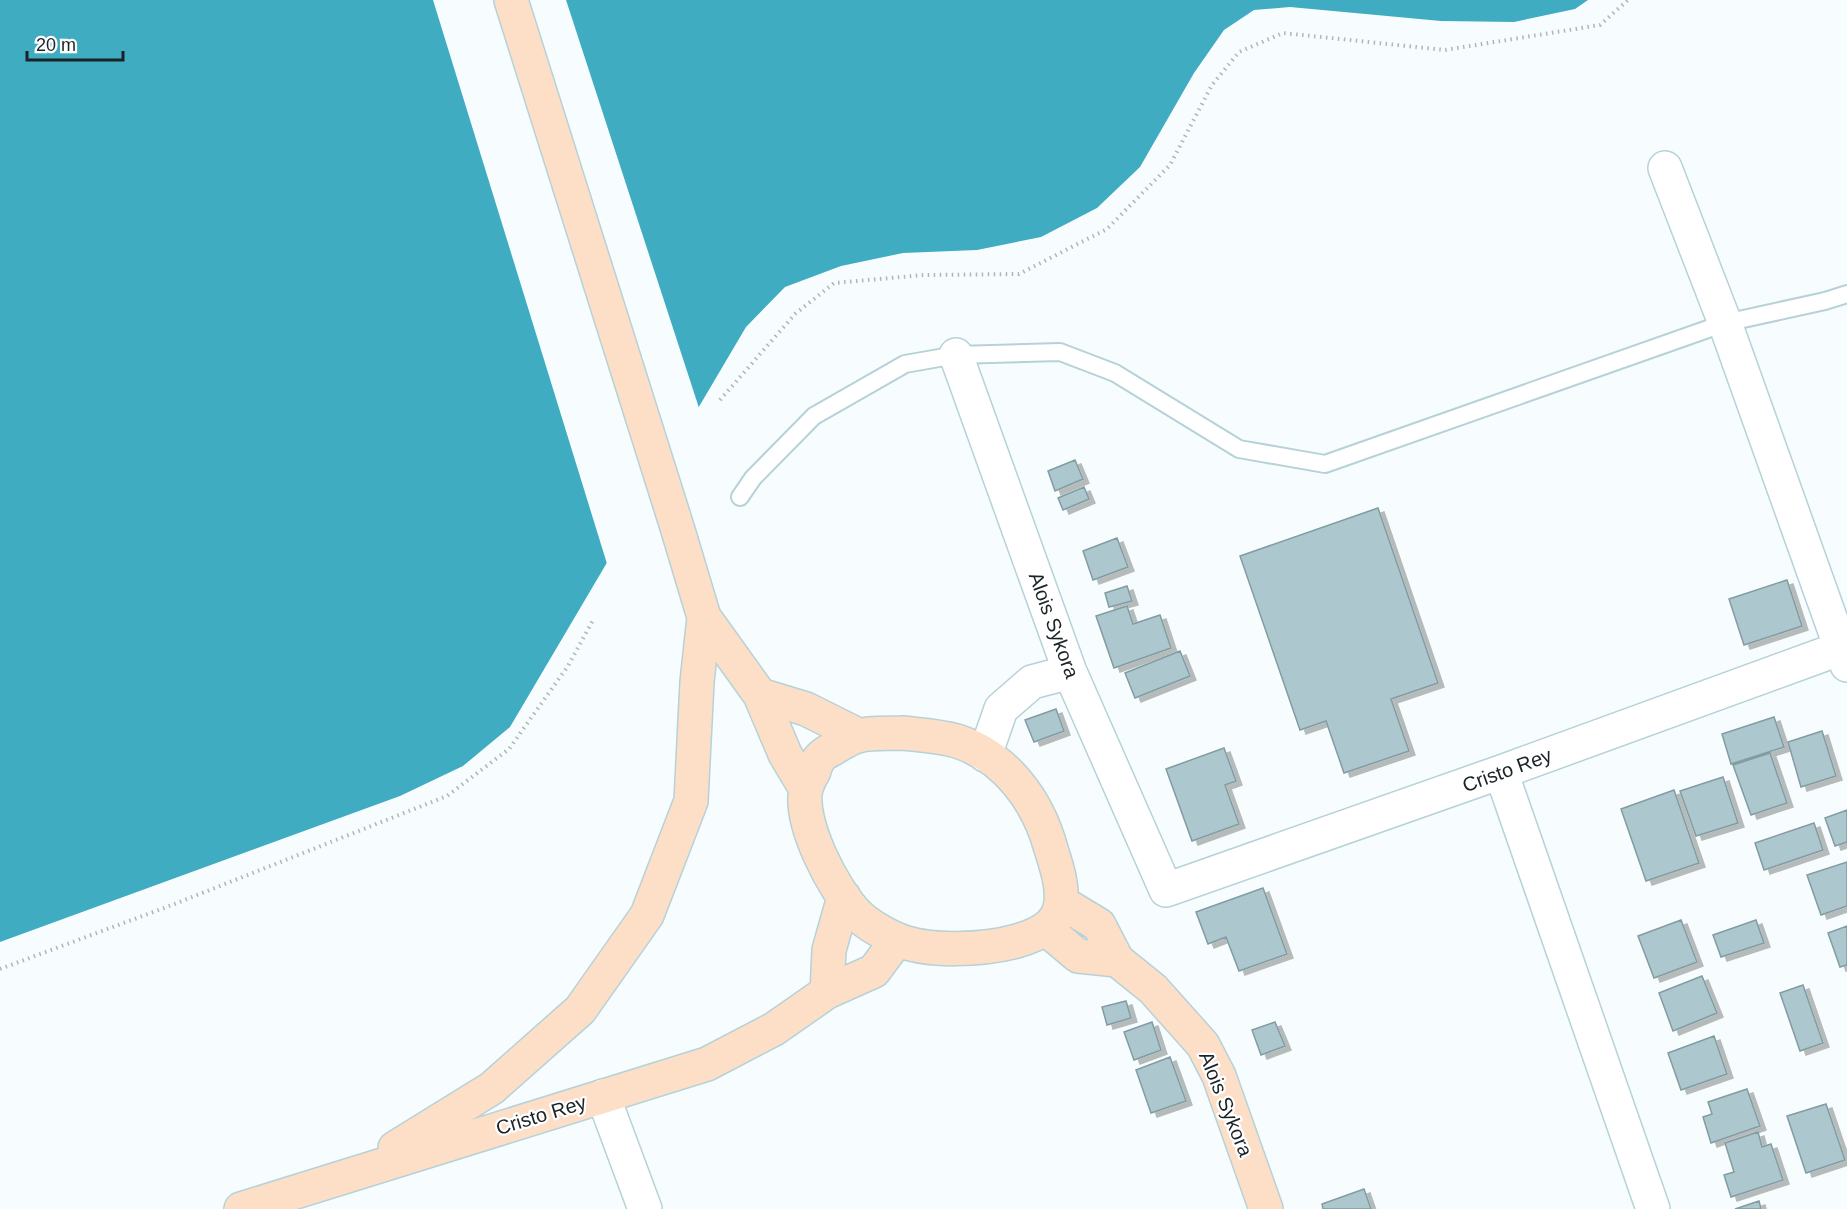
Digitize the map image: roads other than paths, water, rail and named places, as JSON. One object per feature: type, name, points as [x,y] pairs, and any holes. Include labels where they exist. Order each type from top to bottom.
[{"type":"street","points":[[511,0],[704,617],[760,695],[784,754],[806,789]]},
{"type":"street","points":[[1665,168],[1725,323],[1845,653]]},
{"type":"street","name":"Alois Sykora","points":[[956,355],[1071,672],[1166,890]]},
{"type":"street","points":[[354,1173],[492,1088],[580,1010],[647,915],[691,801],[697,682],[704,617]]},
{"type":"street","name":"Cristo Rey","points":[[1166,890],[1845,653]]},
{"type":"street","points":[[985,755],[1001,709],[1032,682],[1071,672]]},
{"type":"street","points":[[760,695],[806,709],[858,735]]},
{"type":"street","points":[[903,733],[958,741],[985,755],[1009,772],[1025,792],[1050,842],[1055,864],[1054,915],[1022,939],[997,946],[946,949],[897,940],[859,915],[844,897],[818,854],[809,826],[806,789],[819,758],[858,735],[903,733]]},
{"type":"street","points":[[1501,772],[1653,1209]]},
{"type":"street","points":[[827,992],[829,950],[844,897]]},
{"type":"street","name":"Alois Sykora","points":[[1054,915],[1099,925],[1117,960],[1153,988],[1203,1045],[1219,1076],[1266,1209]]},
{"type":"street","name":"Cristo Rey","points":[[241,1209],[707,1064],[774,1029],[827,992],[874,971],[897,940]]},
{"type":"street","points":[[603,1096],[645,1209]]},
{"type":"lane","points":[[740,497],[753,478],[814,417],[905,364],[956,355],[1060,352],[1115,373],[1239,449],[1325,464],[1725,323],[1847,294]]},
{"type":"water","points":[[0,0],[1588,0],[1575,9],[1514,22],[1441,21],[1290,7],[1254,10],[1224,30],[1194,73],[1140,167],[1097,208],[1041,237],[977,250],[903,253],[841,266],[785,287],[746,327],[510,727],[463,766],[400,796],[0,942]]}]
